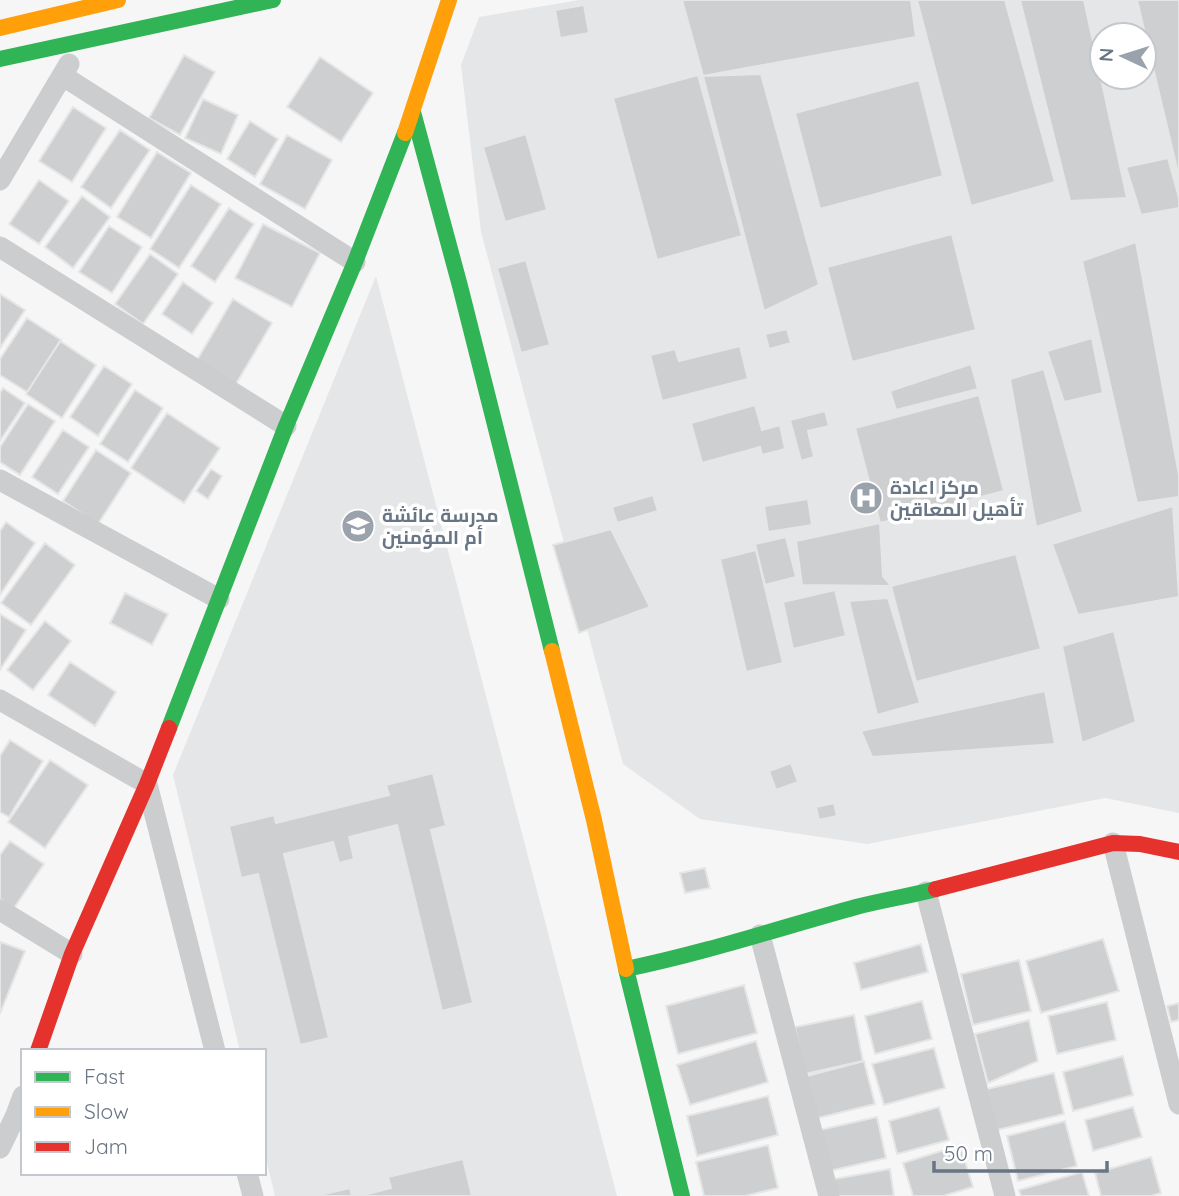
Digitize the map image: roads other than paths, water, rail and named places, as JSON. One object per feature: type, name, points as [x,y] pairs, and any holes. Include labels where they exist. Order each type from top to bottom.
[{"type":"main road","points":[[0,28],[118,0]]},
{"type":"main road","points":[[0,59],[274,0]]},
{"type":"main road","points":[[39,1049],[72,954],[147,784],[286,426],[355,262],[413,112],[449,0]]},
{"type":"main road","points":[[413,112],[460,286],[592,810],[626,969],[682,1196]]},
{"type":"main road","points":[[626,969],[760,936],[860,906],[926,892],[1113,843],[1140,844],[1179,852]]},
{"type":"street","points":[[0,180],[82,41]]},
{"type":"street","points":[[63,76],[355,262]]},
{"type":"street","points":[[0,247],[286,426]]},
{"type":"street","points":[[0,480],[219,598]]},
{"type":"street","points":[[0,700],[147,784],[214,1049]]},
{"type":"street","points":[[1113,843],[1179,1104]]},
{"type":"street","points":[[926,892],[1005,1196]]},
{"type":"street","points":[[0,910],[72,954]]},
{"type":"street","points":[[760,936],[829,1196]]},
{"type":"street","points":[[0,1149],[13,1106]]},
{"type":"street","points":[[248,1175],[253,1196]]},
{"type":"place","name":"مركز اعادة تأهيل المعاقين","points":[[866,498]]},
{"type":"place","name":"مدرسة عائشة أم المؤمنين","points":[[358,526]]}]
